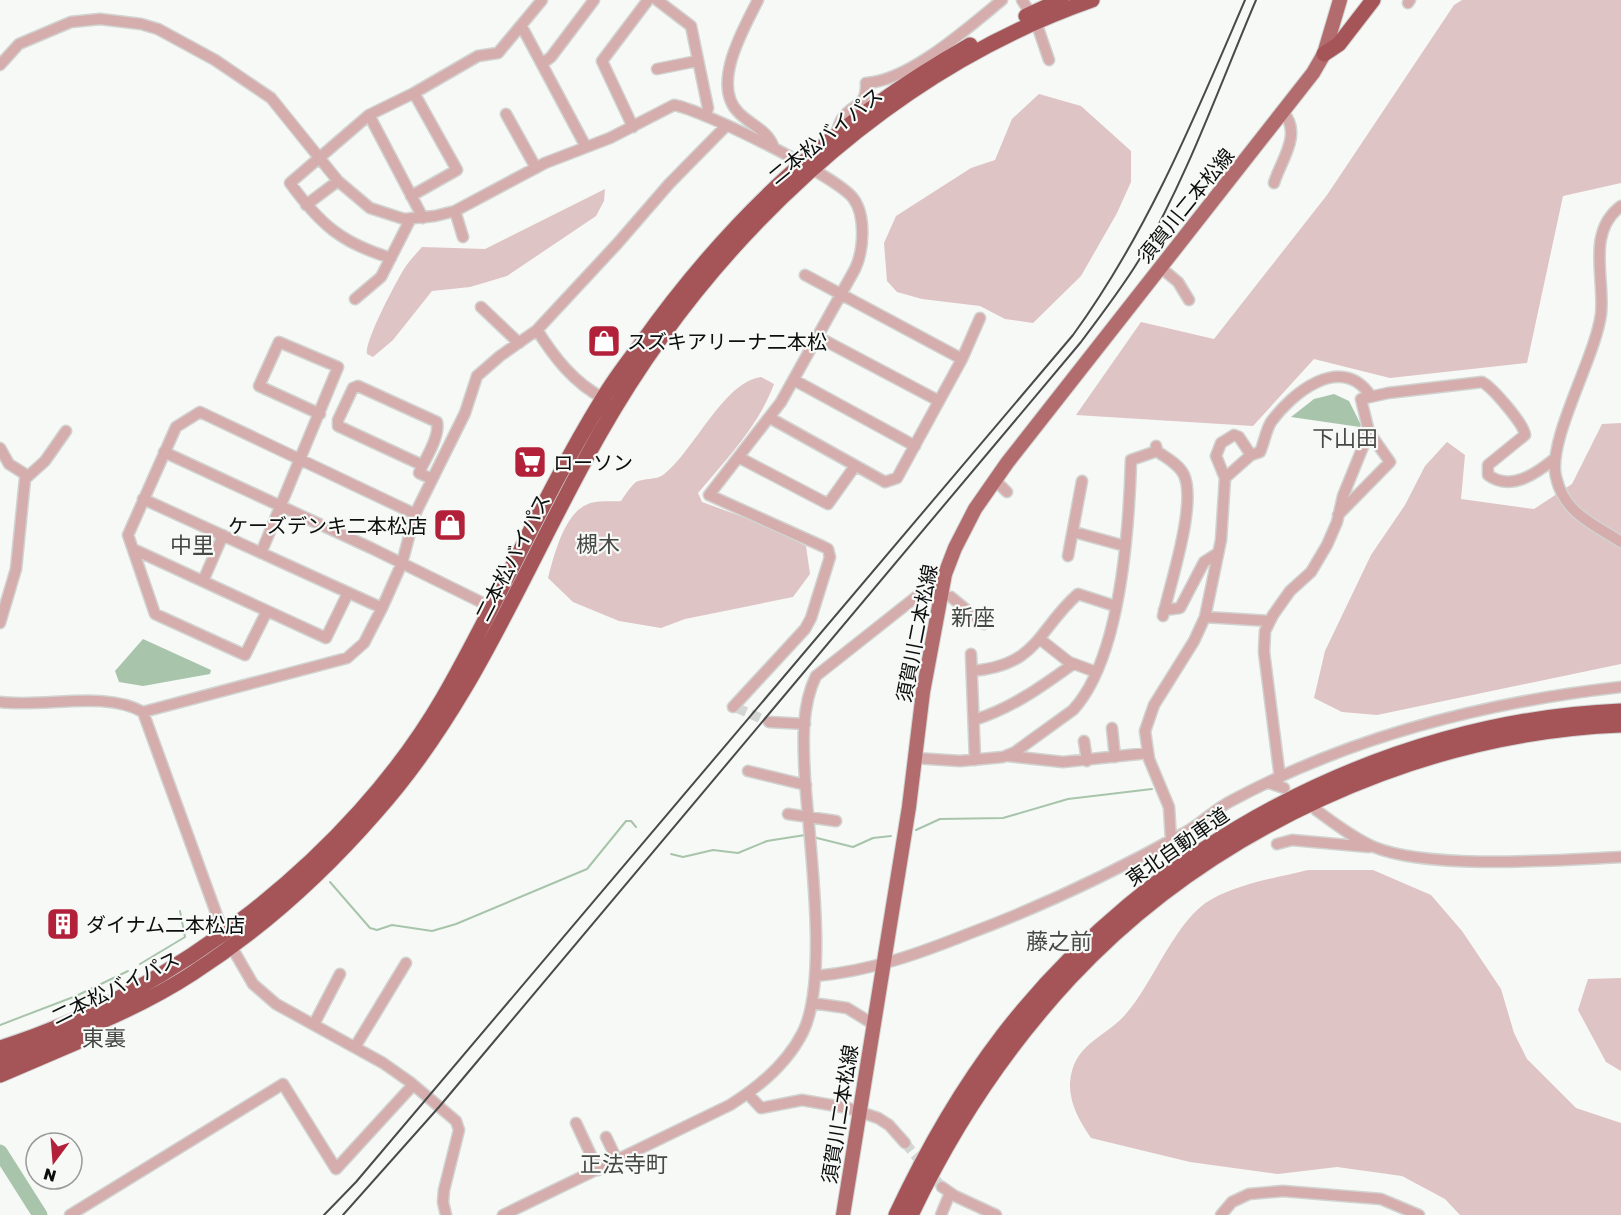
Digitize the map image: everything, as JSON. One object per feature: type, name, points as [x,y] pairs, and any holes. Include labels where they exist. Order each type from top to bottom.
[{"type":"highway","name":"二本松バイパス","points":[[0,1048],[102,1005],[162,972],[223,932],[299,872],[365,804],[441,700],[544,503],[603,398],[693,274],[770,189],[935,78],[1061,0]]},
{"type":"highway","name":"二本松バイパス","points":[[0,1060],[76,1032],[191,975],[230,947],[306,884],[372,818],[461,695],[599,435],[665,330],[719,264],[806,166],[836,135],[907,82],[1034,18],[1092,0]]},
{"type":"highway","points":[[1324,54],[1339,44],[1373,0]]},
{"type":"highway","name":"東北自動車道","points":[[896,1215],[934,1136],[1003,1035],[1070,959],[1144,892],[1186,861],[1231,832],[1317,786],[1417,748],[1523,722],[1621,711]]},
{"type":"highway","name":"東北自動車道","points":[[911,1215],[948,1143],[981,1088],[1042,1009],[1116,934],[1194,872],[1276,822],[1319,801],[1419,762],[1522,736],[1621,725]]},
{"type":"highway","points":[[0,1075],[87,1037],[168,991],[191,975]]},
{"type":"main road","name":"須賀川二本松線","points":[[843,1215],[915,758],[923,692],[945,574],[970,518],[995,480],[1313,74],[1324,54],[1340,0]]},
{"type":"street","points":[[391,258],[347,242],[328,229],[290,183],[369,115],[414,93],[478,56],[498,53],[522,27],[542,0]]},
{"type":"street","points":[[543,63],[551,57],[594,0]]},
{"type":"street","points":[[633,127],[602,61],[648,0]]},
{"type":"street","points":[[657,0],[690,26],[708,108],[705,116]]},
{"type":"street","points":[[758,0],[736,47],[729,69],[728,94],[738,112],[768,135],[774,148]]},
{"type":"street","points":[[836,135],[842,118],[861,103],[866,93],[866,82],[880,82],[894,77],[951,41],[1002,0]]},
{"type":"street","points":[[1022,0],[1034,18],[1049,60]]},
{"type":"street","points":[[0,65],[19,44],[71,22],[100,19],[141,24],[158,29],[214,60],[271,98],[338,181],[370,208],[387,215],[423,218],[455,210],[536,168],[633,127],[671,105],[705,116],[774,148],[847,192],[856,203],[861,225],[860,258],[794,380],[770,418],[709,495],[828,549],[830,556],[811,618],[805,629],[733,707]]},
{"type":"street","points":[[522,27],[586,147]]},
{"type":"street","points":[[657,69],[697,61]]},
{"type":"street","points":[[411,196],[457,170],[414,93]]},
{"type":"street","points":[[1274,183],[1293,136],[1290,121],[1284,113]]},
{"type":"street","points":[[506,114],[536,168]]},
{"type":"street","points":[[369,115],[423,218]]},
{"type":"street","points":[[143,712],[347,658],[363,643],[382,608],[402,562],[416,514],[465,414],[477,376],[537,330],[669,184],[726,126]]},
{"type":"street","points":[[306,205],[338,181]]},
{"type":"street","points":[[1338,514],[1390,462],[1369,432],[1360,400],[1370,395],[1482,382],[1493,390],[1521,423],[1525,435],[1488,465],[1488,475],[1508,481],[1526,479],[1536,475],[1554,459],[1594,344],[1601,314],[1599,261],[1603,230],[1610,216],[1621,206]]},
{"type":"street","points":[[455,210],[463,237]]},
{"type":"street","points":[[355,298],[381,278],[411,218]]},
{"type":"street","points":[[1160,267],[1178,282],[1189,300]]},
{"type":"street","points":[[805,275],[962,359]]},
{"type":"street","points":[[481,307],[519,342]]},
{"type":"street","points":[[770,418],[885,482],[897,478],[962,359],[980,318]]},
{"type":"street","points":[[537,330],[556,359],[579,382],[603,398]]},
{"type":"street","points":[[818,337],[939,401]]},
{"type":"street","points":[[261,552],[302,460],[320,414],[338,367],[279,342],[259,386],[320,414]]},
{"type":"street","points":[[1225,478],[1251,455],[1260,452],[1269,424],[1302,391],[1321,379],[1331,376],[1342,378],[1366,389],[1370,395]]},
{"type":"street","points":[[794,380],[915,446]]},
{"type":"street","points":[[422,465],[339,426],[338,420],[353,388],[358,386],[437,422],[438,429],[419,473],[434,475]]},
{"type":"street","points":[[267,610],[245,655],[155,614],[128,534],[176,427],[200,412],[416,514]]},
{"type":"street","points":[[0,623],[16,569],[23,489],[27,476],[45,461],[66,431]]},
{"type":"street","points":[[1282,783],[1264,652],[1265,631],[1290,591],[1311,572],[1319,560],[1369,432]]},
{"type":"street","points":[[1171,840],[1169,807],[1145,740],[1148,717],[1194,641],[1205,617],[1218,553],[1225,478],[1216,456],[1221,443],[1234,435],[1239,437],[1251,455]]},
{"type":"street","points":[[0,448],[9,464],[27,476]]},
{"type":"street","points":[[1008,756],[1073,710],[1082,700],[1104,656],[1125,546],[1130,508],[1131,460],[1156,448],[1181,469],[1187,486],[1187,516],[1163,613],[1180,608],[1204,562],[1218,553]]},
{"type":"street","points":[[164,452],[402,562],[491,607]]},
{"type":"street","points":[[740,458],[828,504],[855,466]]},
{"type":"street","points":[[1554,459],[1560,491],[1570,509],[1621,542]]},
{"type":"street","points":[[995,480],[1007,492]]},
{"type":"street","points":[[1068,556],[1082,481]]},
{"type":"street","points":[[143,499],[382,608]]},
{"type":"street","points":[[1074,532],[1125,546]]},
{"type":"street","points":[[203,581],[223,535]]},
{"type":"street","points":[[133,549],[326,638],[348,593]]},
{"type":"street","points":[[503,1215],[730,1105],[748,1094],[787,1057],[803,1032],[812,1003],[816,976],[806,786],[805,724],[808,692],[816,676],[945,574]]},
{"type":"street","points":[[972,671],[1005,665],[1041,639],[1078,594],[1115,606]]},
{"type":"street","points":[[951,597],[984,624]]},
{"type":"street","points":[[1205,617],[1270,621]]},
{"type":"street","points":[[1041,639],[1073,664],[1096,672]]},
{"type":"street","points":[[971,654],[975,760]]},
{"type":"street","points":[[974,720],[1021,700],[1073,664]]},
{"type":"street","points":[[816,976],[882,966],[1045,903],[1171,840],[1229,802],[1269,783],[1282,783],[1347,749],[1413,728],[1482,711],[1621,687]]},
{"type":"street","points":[[0,702],[34,705],[113,702],[133,706],[143,712],[223,932],[250,979],[263,994],[356,1047],[413,1085],[459,1126],[444,1190],[443,1202],[446,1215]]},
{"type":"street","points":[[769,722],[805,724]]},
{"type":"street","points":[[1112,728],[1115,757]]},
{"type":"street","points":[[1084,741],[1087,760]]},
{"type":"street","points":[[915,758],[941,761],[1008,756],[1062,762],[1148,753]]},
{"type":"street","points":[[748,771],[806,786]]},
{"type":"street","points":[[1316,810],[1375,847]]},
{"type":"street","points":[[788,814],[836,821]]},
{"type":"street","points":[[1277,844],[1292,840],[1375,847],[1406,855],[1462,860],[1621,857]]},
{"type":"street","points":[[356,1047],[406,963]]},
{"type":"street","points":[[314,1024],[340,974]]},
{"type":"street","points":[[812,1003],[848,1008],[873,1024]]},
{"type":"street","points":[[70,1215],[282,1084],[336,1169],[413,1085]]},
{"type":"street","points":[[748,1094],[761,1108],[802,1100],[859,1111],[889,1125],[905,1143]]},
{"type":"street","points":[[576,1123],[598,1170]]},
{"type":"street","points":[[606,1137],[617,1160]]},
{"type":"street","points":[[941,1215],[946,1190],[996,1215]]},
{"type":"street","points":[[1221,1215],[1232,1202],[1249,1194],[1283,1191],[1381,1199],[1419,1215]]},
{"type":"shaded area","points":[[1462,0],[1621,0],[1621,183],[1563,196],[1527,363],[1390,378],[1314,359],[1253,426],[1076,415],[1141,322],[1214,339],[1327,195],[1454,5]]},
{"type":"shaded area","points":[[1039,94],[1081,106],[1131,151],[1131,182],[1117,213],[1081,276],[1033,323],[1005,319],[980,306],[922,299],[897,292],[887,281],[884,243],[896,216],[971,168],[995,160],[1012,119]]},
{"type":"shaded area","points":[[605,189],[604,201],[596,216],[507,276],[470,287],[432,291],[393,340],[373,357],[367,354],[370,337],[388,298],[410,260],[422,247],[485,249]]},
{"type":"shaded area","points":[[761,377],[774,384],[767,400],[741,442],[698,493],[702,502],[762,524],[806,546],[810,574],[793,597],[685,619],[661,628],[619,621],[573,602],[548,578],[561,536],[572,516],[588,504],[621,501],[636,482],[663,475],[686,451],[721,404],[734,391],[747,382]]},
{"type":"shaded area","points":[[1334,394],[1349,401],[1360,427],[1291,417],[1314,399]]},
{"type":"shaded area","points":[[1621,423],[1621,664],[1377,715],[1342,712],[1314,698],[1325,651],[1371,555],[1405,505],[1425,466],[1447,442],[1465,455],[1461,499],[1534,509],[1572,484],[1602,424]]},
{"type":"shaded area","points":[[143,639],[211,670],[210,674],[143,686],[119,682],[115,671]]},
{"type":"shaded area","points":[[1308,870],[1373,870],[1431,895],[1462,931],[1501,989],[1514,1033],[1527,1059],[1576,1108],[1621,1123],[1621,1215],[1460,1215],[1445,1199],[1402,1176],[1337,1167],[1278,1174],[1190,1162],[1091,1138],[1079,1119],[1071,1098],[1072,1070],[1077,1059],[1090,1043],[1125,1015],[1187,921],[1199,908],[1223,893]]},
{"type":"shaded area","points":[[1621,978],[1621,1071],[1606,1062],[1578,1010],[1588,979]]},
{"type":"waterway","points":[[916,830],[940,819],[1003,818],[1068,799],[1152,789]]},
{"type":"waterway","points":[[330,882],[370,928],[377,930],[392,925],[432,931],[456,924],[587,869],[626,821],[631,821],[636,827]]},
{"type":"waterway","points":[[671,854],[683,857],[713,850],[738,853],[767,841],[805,835]]},
{"type":"waterway","points":[[813,837],[853,847],[873,838],[891,836]]},
{"type":"waterway","points":[[140,964],[185,937],[180,911]]},
{"type":"waterway","points":[[0,1025],[76,996],[128,971]]},
{"type":"waterway","points":[[0,1152],[40,1215]]},
{"type":"tunnel","points":[[737,708],[769,722]]},
{"type":"tunnel","points":[[905,1143],[942,1187]]},
{"type":"railway","points":[[324,1215],[356,1182],[1073,335],[1100,296],[1147,214],[1188,130],[1245,0]]},
{"type":"railway","points":[[343,1215],[439,1107],[1081,342],[1126,281],[1156,229],[1202,132],[1256,0]]},
{"type":"place","name":"スズキアリーナ二本松","points":[[604,341]]},
{"type":"place","name":"ローソン","points":[[530,462]]},
{"type":"place","name":"ケーズデンキ二本松店","points":[[450,525]]},
{"type":"place","name":"ダイナム二本松店","points":[[63,924]]},
{"type":"district","name":"下山田","points":[[1345,437]]},
{"type":"district","name":"槻木","points":[[598,543]]},
{"type":"district","name":"中里","points":[[192,544]]},
{"type":"district","name":"新座","points":[[973,616]]},
{"type":"district","name":"藤之前","points":[[1059,940]]},
{"type":"district","name":"東裏","points":[[104,1037]]},
{"type":"district","name":"正法寺町","points":[[624,1163]]}]
